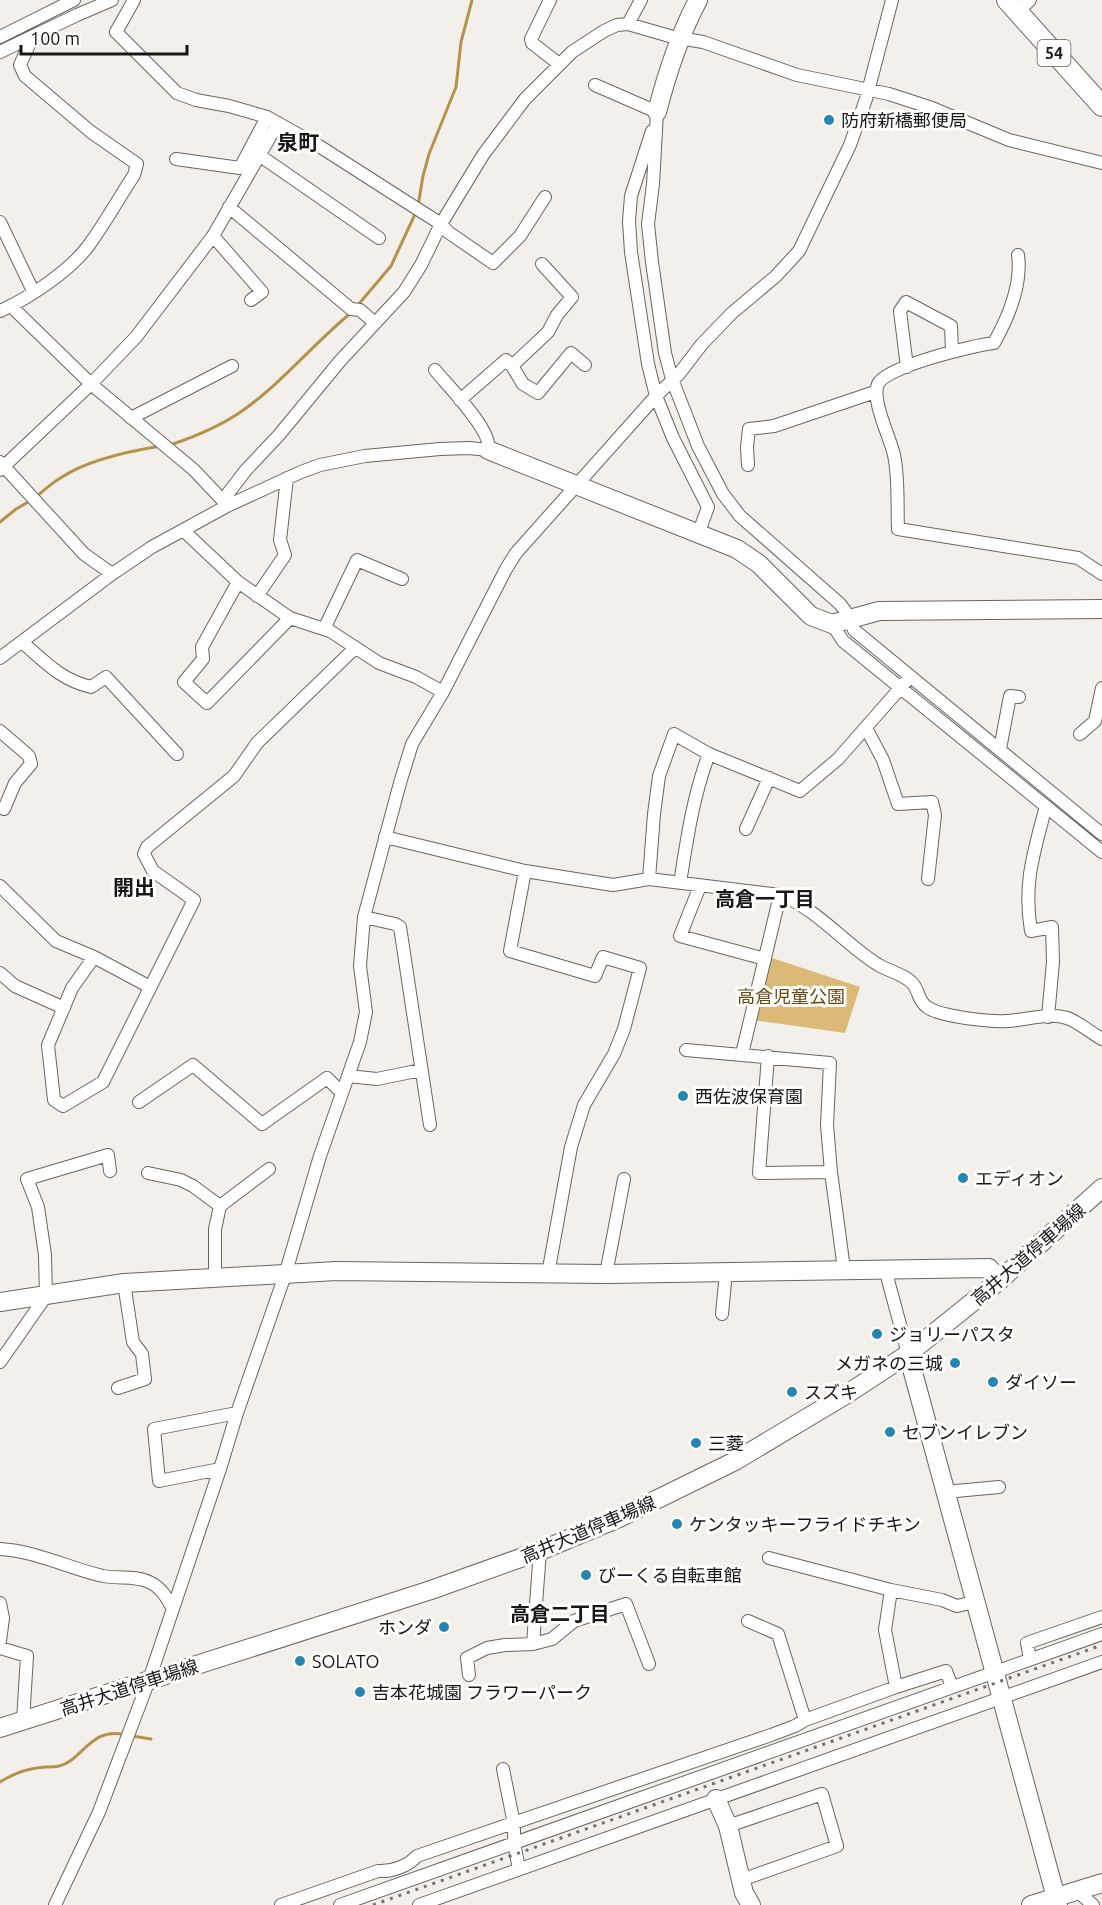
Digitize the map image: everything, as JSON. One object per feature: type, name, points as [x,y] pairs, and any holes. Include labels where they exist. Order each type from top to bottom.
[{"type":"main road","name":"54","points":[[1018,4],[1102,106]]},
{"type":"street","points":[[0,37],[74,0]]},
{"type":"street","points":[[0,52],[112,0]]},
{"type":"street","points":[[134,0],[116,32],[177,93],[273,120],[319,146],[441,224],[448,232],[493,263],[520,236],[545,197]]},
{"type":"street","points":[[550,0],[531,39],[532,43],[559,64]]},
{"type":"street","points":[[628,24],[641,0]]},
{"type":"street","points":[[698,0],[680,38],[666,77],[636,174],[629,221],[641,320],[656,396],[673,438],[708,507],[699,532]]},
{"type":"street","points":[[55,1905],[99,1812],[149,1680],[285,1275],[320,1156],[360,1042],[366,1012],[360,966],[364,917],[412,744],[443,692],[516,553],[656,396],[679,374],[702,344],[732,313],[776,276],[799,251],[850,145],[892,0]]},
{"type":"street","points":[[225,503],[340,361],[404,292],[421,265],[441,224],[483,155],[525,99],[572,52],[617,25],[628,24],[702,42],[797,75],[868,89],[932,108],[1009,141],[1102,163]]},
{"type":"street","points":[[0,311],[76,261],[88,247],[134,175],[137,164],[91,132],[25,76],[20,65],[33,36]]},
{"type":"street","points":[[595,85],[657,112]]},
{"type":"street","points":[[657,112],[648,224],[666,353],[672,380],[694,436],[723,494],[740,516],[840,604],[843,641],[1101,850]]},
{"type":"street","points":[[112,574],[84,554],[2,466],[91,384],[136,337],[213,236],[259,155],[273,120]]},
{"type":"street","points":[[176,159],[240,168],[273,120]]},
{"type":"street","points":[[259,155],[379,238]]},
{"type":"street","points":[[229,207],[351,309],[360,310],[375,322]]},
{"type":"street","points":[[0,222],[33,291]]},
{"type":"street","points":[[213,236],[262,292],[251,300]]},
{"type":"street","points":[[1018,255],[1020,267],[1014,290],[1003,326],[994,343],[952,351],[907,367],[879,381],[875,392],[894,456],[898,529],[1078,558],[1102,574]]},
{"type":"street","points":[[512,366],[548,332],[557,315],[572,297],[542,264]]},
{"type":"street","points":[[907,367],[900,311],[906,302],[951,326],[952,351]]},
{"type":"street","points":[[12,305],[91,384],[194,470],[225,503]]},
{"type":"street","points":[[460,399],[506,360],[523,384],[538,393],[571,353],[585,365]]},
{"type":"street","points":[[131,418],[232,366]]},
{"type":"street","points":[[435,370],[487,436],[490,445],[488,450]]},
{"type":"street","points":[[748,465],[749,429],[774,426],[875,392]]},
{"type":"street","points":[[0,658],[112,574],[152,547],[184,531],[225,503],[320,465],[365,456],[440,449],[488,450],[575,486],[699,532],[745,554],[759,564],[811,616],[840,622],[854,630],[1102,834]]},
{"type":"street","points":[[257,596],[285,555],[280,540],[287,478]]},
{"type":"street","points":[[184,531],[238,582],[290,618],[330,631],[379,663],[416,677],[443,692]]},
{"type":"street","points":[[324,629],[357,560],[402,579]]},
{"type":"street","points":[[238,582],[202,647],[203,659],[184,682],[207,703],[290,618]]},
{"type":"street","points":[[840,622],[879,611],[1102,609]]},
{"type":"street","points":[[22,642],[57,673],[74,683],[91,687],[106,677],[177,754]]},
{"type":"street","points":[[94,957],[72,988],[48,1045],[54,1100],[63,1106],[103,1082],[194,900],[153,871],[144,854],[147,847],[234,776],[256,743],[355,648]]},
{"type":"street","points":[[649,879],[659,776],[674,734],[709,754],[800,791],[838,759],[902,689],[910,677]]},
{"type":"street","points":[[1080,734],[1095,722],[1102,688]]},
{"type":"street","points":[[1000,749],[1010,696],[1019,697]]},
{"type":"street","points":[[866,728],[883,760],[898,804],[932,802],[935,815],[928,879]]},
{"type":"street","points":[[0,731],[29,756],[31,764],[15,783],[4,809]]},
{"type":"street","points":[[680,883],[692,810],[709,754]]},
{"type":"street","points":[[746,829],[769,778]]},
{"type":"street","points":[[1046,806],[1027,885],[1031,931],[1052,927],[1053,962],[1048,1017]]},
{"type":"street","points":[[385,837],[525,871],[613,885],[649,879],[788,898],[818,918],[877,965],[913,983],[920,1000],[927,1008],[977,1020],[1006,1022],[1048,1017],[1068,1018],[1102,1039]]},
{"type":"street","points":[[525,871],[510,951],[596,976],[603,957],[640,968],[624,1029],[614,1054],[584,1106],[571,1147],[548,1274]]},
{"type":"street","points":[[0,886],[56,941],[94,957],[150,987]]},
{"type":"street","points":[[700,886],[680,936],[765,959]]},
{"type":"street","points":[[742,1054],[780,896]]},
{"type":"street","points":[[364,917],[400,927],[430,1125]]},
{"type":"street","points":[[0,974],[15,986],[64,1008]]},
{"type":"street","points":[[686,1050],[830,1063],[827,1125],[844,1269]]},
{"type":"street","points":[[768,1056],[759,1173],[831,1172]]},
{"type":"street","points":[[140,1102],[193,1065],[262,1124],[327,1078],[342,1093]]},
{"type":"street","points":[[348,1076],[376,1079],[421,1070]]},
{"type":"street","points":[[0,1362],[46,1296],[45,1255],[38,1207],[27,1179],[108,1155],[110,1171]]},
{"type":"street","points":[[215,1278],[215,1229],[220,1206],[269,1169]]},
{"type":"street","points":[[148,1173],[181,1180],[220,1206]]},
{"type":"street","points":[[606,1274],[624,1179]]},
{"type":"street","name":"高井大道停車場線","points":[[0,1728],[431,1590],[540,1551],[619,1518],[735,1461],[847,1394],[908,1354],[1000,1280],[1098,1196]]},
{"type":"street","points":[[0,1302],[124,1283],[336,1271],[606,1274],[989,1268],[1000,1280]]},
{"type":"street","points":[[885,1269],[1057,1901]]},
{"type":"street","points":[[722,1314],[726,1272]]},
{"type":"street","points":[[118,1388],[145,1379],[142,1354],[133,1342],[124,1283]]},
{"type":"street","points":[[220,1469],[159,1481],[154,1429],[237,1413]]},
{"type":"street","points":[[945,1492],[999,1487]]},
{"type":"street","points":[[0,1550],[55,1560],[101,1575],[120,1579],[138,1578],[150,1582],[164,1593],[174,1609]]},
{"type":"street","points":[[533,1644],[540,1551]]},
{"type":"street","points":[[769,1558],[891,1590],[942,1600],[957,1606],[974,1602]]},
{"type":"street","points":[[891,1590],[885,1630],[896,1686]]},
{"type":"street","points":[[0,1603],[3,1618],[0,1641]]},
{"type":"street","points":[[469,1675],[467,1658],[487,1648],[533,1644],[552,1639],[574,1621],[626,1604],[649,1664]]},
{"type":"street","points":[[1030,1659],[1028,1643],[1102,1617]]},
{"type":"street","points":[[748,1621],[778,1634],[805,1720]]},
{"type":"street","points":[[340,1905],[1102,1634]]},
{"type":"street","points":[[0,1647],[27,1656],[23,1721]]},
{"type":"street","points":[[419,1905],[1102,1662]]},
{"type":"street","points":[[281,1905],[310,1900],[378,1871],[386,1871],[411,1863],[417,1856],[771,1735],[896,1686],[946,1671],[952,1687]]},
{"type":"street","points":[[503,1769],[514,1824],[514,1843],[519,1869]]},
{"type":"street","points":[[728,1826],[822,1794],[837,1845],[741,1880]]},
{"type":"street","points":[[716,1799],[728,1826],[744,1893],[751,1905]]},
{"type":"street","points":[[1031,1905],[1057,1901],[1077,1891],[1102,1883]]},
{"type":"street","points":[[1077,1891],[1093,1905]]},
{"type":"green space","name":"高倉児童公園","points":[[766,956],[860,987],[845,1033],[749,1021]]},
{"type":"waterway","points":[[418,206],[429,154],[456,87],[461,42],[472,0]]},
{"type":"waterway","points":[[358,305],[391,266],[416,212]]},
{"type":"waterway","points":[[170,445],[207,430],[242,411],[271,388],[352,312]]},
{"type":"waterway","points":[[36,497],[59,479],[84,466],[123,454],[161,446]]},
{"type":"waterway","points":[[0,522],[30,501]]},
{"type":"waterway","points":[[0,1782],[27,1770],[67,1763],[104,1735],[125,1735]]},
{"type":"waterway","points":[[132,1736],[151,1739]]},
{"type":"railway","points":[[373,1905],[1102,1645]]},
{"type":"place","name":"防府新橋郵便局","points":[[829,120]]},
{"type":"place","name":"西佐波保育園","points":[[683,1096]]},
{"type":"place","name":"エディオン","points":[[963,1178]]},
{"type":"place","name":"ジョリーパスタ","points":[[877,1334]]},
{"type":"place","name":"メガネの三城","points":[[955,1363]]},
{"type":"place","name":"ダイソー","points":[[993,1382]]},
{"type":"place","name":"スズキ","points":[[792,1392]]},
{"type":"place","name":"セブンイレブン","points":[[890,1432]]},
{"type":"place","name":"三菱","points":[[696,1443]]},
{"type":"place","name":"ケンタッキーフライドチキン","points":[[677,1524]]},
{"type":"place","name":"びーくる自転車館","points":[[586,1575]]},
{"type":"place","name":"ホンダ","points":[[444,1627]]},
{"type":"place","name":"SOLATO","points":[[300,1661]]},
{"type":"place","name":"吉本花城園 フラワーパーク","points":[[360,1692]]},
{"type":"district","name":"泉町","points":[[298,142]]},
{"type":"district","name":"開出","points":[[134,887]]},
{"type":"district","name":"高倉一丁目","points":[[765,898]]},
{"type":"district","name":"高倉二丁目","points":[[560,1613]]}]
